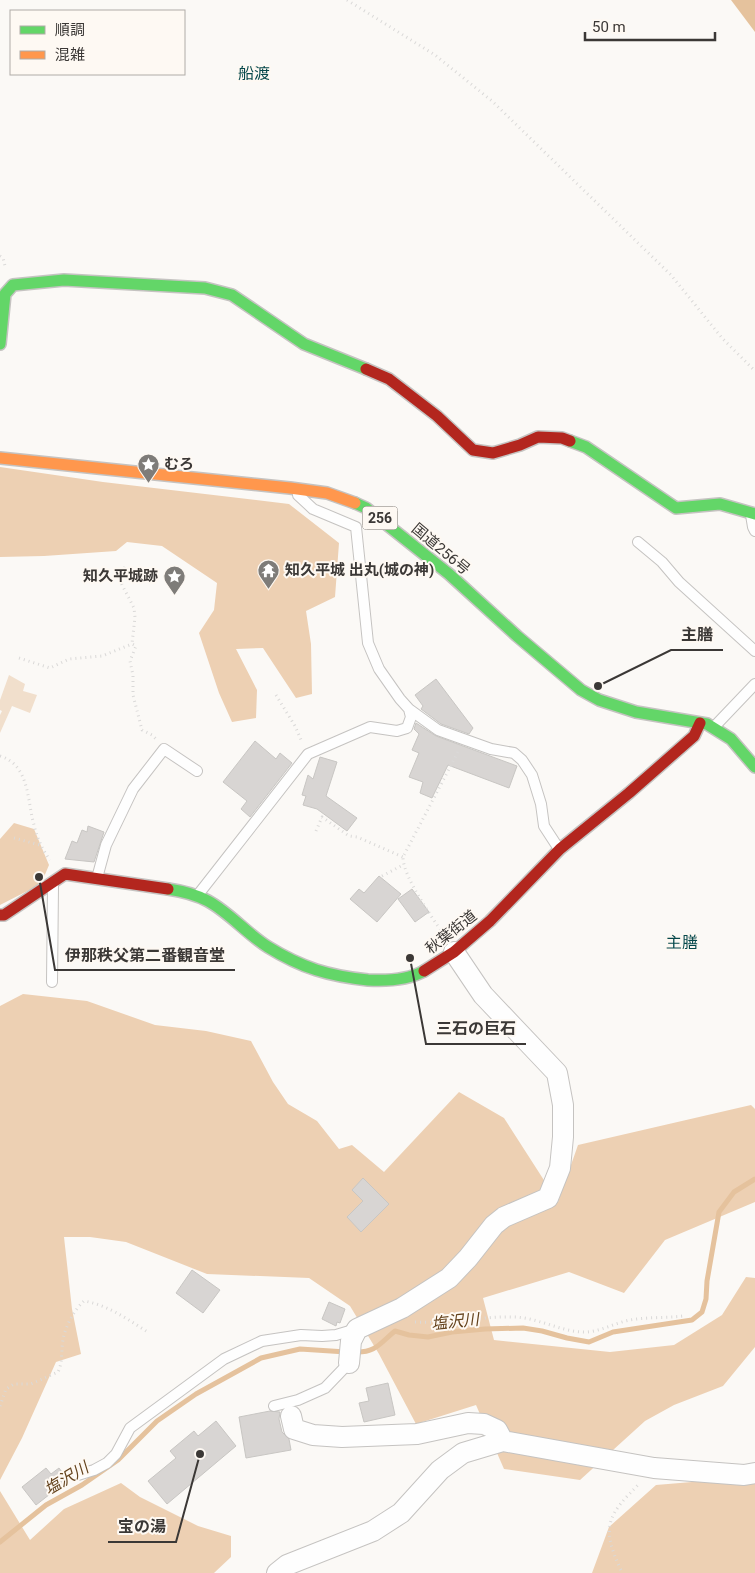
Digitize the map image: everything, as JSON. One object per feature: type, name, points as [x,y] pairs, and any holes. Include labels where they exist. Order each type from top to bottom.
[{"type":"main road","points":[[0,344],[5,294],[13,285],[64,280],[205,288],[232,295],[304,344],[390,379],[436,416],[473,450],[494,453],[520,445],[538,436],[562,438],[586,447],[676,508],[686,509],[711,504],[722,504],[754,511]]},
{"type":"main road","name":"国道256号","points":[[0,458],[290,488],[328,493],[348,498],[366,508],[443,568],[517,636],[581,690],[599,700],[636,712],[713,727],[731,739],[755,767]]},
{"type":"main road","name":"秋葉街道","points":[[66,874],[187,892],[208,901],[268,947],[316,971],[340,977],[385,981],[402,978],[420,973],[454,952],[490,921],[560,849],[694,736],[700,723]]},
{"type":"main road","points":[[0,915],[4,915],[66,874]]},
{"type":"street","points":[[349,1363],[354,1335],[402,1308],[449,1278],[468,1258],[494,1225],[504,1217],[548,1198],[560,1168],[564,1104],[558,1073],[483,995],[454,952]]},
{"type":"street","points":[[282,1411],[294,1429],[313,1435],[342,1437],[417,1434],[468,1423],[484,1424],[497,1430],[503,1441]]},
{"type":"street","points":[[277,1573],[287,1565],[373,1530],[401,1513],[440,1470],[463,1453],[503,1441],[654,1468],[744,1475],[755,1473]]},
{"type":"lane","points":[[290,488],[313,509],[356,528],[368,643],[379,669],[400,699],[409,709],[438,730],[491,749],[514,753],[522,760],[532,775],[541,804],[544,826],[560,849]]},
{"type":"lane","points":[[754,511],[755,531]]},
{"type":"lane","points":[[638,542],[662,562],[679,582],[755,651]]},
{"type":"lane","points":[[713,727],[755,684]]},
{"type":"lane","points":[[197,896],[308,754],[370,727],[397,731],[407,728],[411,717],[409,709]]},
{"type":"lane","points":[[97,879],[106,845],[133,789],[164,749],[197,771]]},
{"type":"lane","points":[[52,982],[53,882]]},
{"type":"lane","points":[[78,1475],[107,1463],[116,1454],[130,1428],[224,1360],[262,1341],[301,1335],[354,1335]]},
{"type":"lane","points":[[282,1411],[298,1400],[325,1388],[349,1363]]},
{"type":"path","points":[[347,0],[435,55],[492,101],[671,275],[722,338],[755,371]]},
{"type":"path","points":[[125,567],[118,577],[134,608],[132,644]]},
{"type":"path","points":[[19,658],[50,668],[69,659],[102,656],[132,644]]},
{"type":"path","points":[[132,644],[136,646],[130,662],[133,675],[133,695],[142,730],[152,735],[164,749]]},
{"type":"path","points":[[276,695],[295,726],[308,754]]},
{"type":"path","points":[[454,952],[412,884],[403,865],[403,856],[465,740]]},
{"type":"path","points":[[0,756],[14,764],[24,777],[33,824],[41,846],[50,860],[66,874]]},
{"type":"path","points":[[316,831],[322,817],[349,836],[357,837],[403,856]]},
{"type":"path","points":[[14,838],[41,846]]},
{"type":"path","points":[[382,876],[403,865]]},
{"type":"path","points":[[0,1406],[6,1389],[14,1384],[31,1384],[58,1372],[61,1366],[63,1339],[66,1329],[78,1306],[84,1302],[95,1303],[116,1312],[149,1333]]},
{"type":"path","points":[[410,1322],[434,1323],[465,1319],[514,1317],[526,1318],[582,1332],[630,1320],[683,1316]]},
{"type":"path","points":[[621,1570],[609,1538],[610,1518],[624,1499],[654,1468]]},
{"type":"shaded area","points":[[731,0],[755,0],[755,32]]},
{"type":"shaded area","points":[[0,467],[103,482],[289,504],[339,543],[335,597],[306,611],[311,644],[312,694],[296,698],[263,648],[236,649],[257,690],[256,718],[232,722],[219,693],[199,633],[214,610],[217,583],[162,546],[127,542],[116,551],[0,557]]},
{"type":"shaded area","points":[[9,675],[25,684],[23,691],[37,695],[30,713],[12,706],[0,733],[0,715],[2,711],[0,710],[0,700]]},
{"type":"shaded area","points":[[14,823],[34,829],[49,865],[41,884],[0,905],[0,839]]},
{"type":"shaded area","points":[[23,994],[87,1001],[155,1025],[206,1031],[251,1041],[273,1082],[288,1104],[317,1121],[339,1149],[352,1145],[384,1172],[459,1092],[504,1118],[558,1202],[578,1145],[751,1105],[755,1109],[755,1202],[665,1240],[624,1293],[569,1272],[483,1298],[494,1340],[610,1352],[674,1345],[722,1315],[746,1277],[755,1278],[755,1347],[723,1386],[674,1405],[645,1421],[580,1480],[504,1469],[476,1405],[416,1424],[379,1354],[350,1306],[309,1278],[207,1274],[126,1242],[90,1237],[64,1237],[72,1309],[81,1354],[56,1362],[22,1438],[0,1480],[0,1006]]},
{"type":"shaded area","points":[[755,1481],[755,1573],[592,1573],[609,1527],[656,1485],[692,1482]]},
{"type":"shaded area","points":[[121,1483],[140,1497],[198,1526],[231,1536],[231,1557],[214,1573],[0,1573],[0,1491],[30,1540],[64,1509]]},
{"type":"building","points":[[436,679],[473,728],[469,734],[441,724],[421,709],[423,706],[415,695]]},
{"type":"building","points":[[416,723],[436,736],[517,766],[509,788],[448,765],[432,798],[420,793],[423,782],[409,777],[419,753],[412,750],[419,734],[414,729]]},
{"type":"building","points":[[255,741],[276,759],[280,753],[292,763],[250,817],[241,809],[247,801],[223,782]]},
{"type":"building","points":[[320,757],[337,762],[326,796],[357,818],[347,831],[317,809],[303,805],[306,796],[302,795],[308,775],[313,779]]},
{"type":"building","points":[[88,826],[104,832],[94,862],[65,859],[72,841],[77,843],[82,830],[87,832]]},
{"type":"building","points":[[379,876],[401,894],[377,922],[350,899],[359,889],[364,893]]},
{"type":"building","points":[[412,889],[429,912],[415,922],[398,899]]},
{"type":"building","points":[[363,1178],[389,1204],[361,1232],[347,1217],[363,1201],[352,1190]]},
{"type":"building","points":[[192,1270],[220,1290],[203,1313],[176,1293]]},
{"type":"building","points":[[329,1302],[345,1309],[340,1323],[337,1322],[336,1326],[322,1319]]},
{"type":"building","points":[[388,1383],[395,1415],[364,1422],[359,1403],[369,1401],[366,1388]]},
{"type":"building","points":[[270,1411],[280,1412],[279,1419],[282,1432],[289,1439],[291,1450],[246,1458],[239,1417]]},
{"type":"building","points":[[216,1421],[236,1446],[167,1504],[148,1481],[176,1458],[170,1451],[194,1431],[198,1436]]},
{"type":"building","points":[[46,1468],[51,1474],[59,1468],[68,1480],[36,1505],[22,1487]]},
{"type":"waterway","name":"塩沢川","points":[[355,1352],[373,1349],[395,1331],[428,1337],[452,1332],[523,1328],[589,1342],[613,1332],[692,1320],[702,1312],[706,1299],[707,1281],[719,1212],[734,1192],[755,1179]]},
{"type":"waterway","name":"塩沢川","points":[[0,1542],[46,1505],[82,1485],[118,1460],[157,1421],[196,1394],[261,1358],[300,1349],[346,1352]]},
{"type":"traffic: fast","points":[[0,344],[5,294],[13,285],[64,280],[205,288],[232,295],[304,344],[366,369]]},
{"type":"traffic: fast","points":[[570,441],[586,447],[676,508],[720,504],[755,514]]},
{"type":"traffic: fast","points":[[355,503],[366,508],[449,574],[517,636],[581,690],[599,700],[636,712],[707,724],[731,739],[755,767]]},
{"type":"traffic: fast","points":[[168,889],[188,893],[208,901],[224,911],[268,947],[304,966],[316,970],[368,980],[404,978],[424,971]]},
{"type":"traffic: slow","points":[[0,458],[290,488],[327,493],[355,503]]},
{"type":"traffic: jam","points":[[366,369],[389,379],[437,416],[473,450],[493,453],[520,445],[538,437],[562,438],[570,441]]},
{"type":"traffic: jam","points":[[424,971],[454,952],[490,921],[560,849],[629,793],[694,736],[700,723]]},
{"type":"traffic: jam","points":[[0,915],[4,915],[65,874],[168,889]]},
{"type":"place","name":"むろ","points":[[148,483]]},
{"type":"place","name":"知久平城 出丸(城の神)","points":[[269,589]]},
{"type":"place","name":"知久平城跡","points":[[174,595]]},
{"type":"place","name":"主膳","points":[[598,686]]},
{"type":"place","name":"伊那秩父第二番観音堂","points":[[39,877]]},
{"type":"place","name":"三石の巨石","points":[[410,958]]},
{"type":"place","name":"宝の湯","points":[[200,1454]]},
{"type":"district","name":"船渡","points":[[254,73]]},
{"type":"district","name":"主膳","points":[[682,942]]}]
